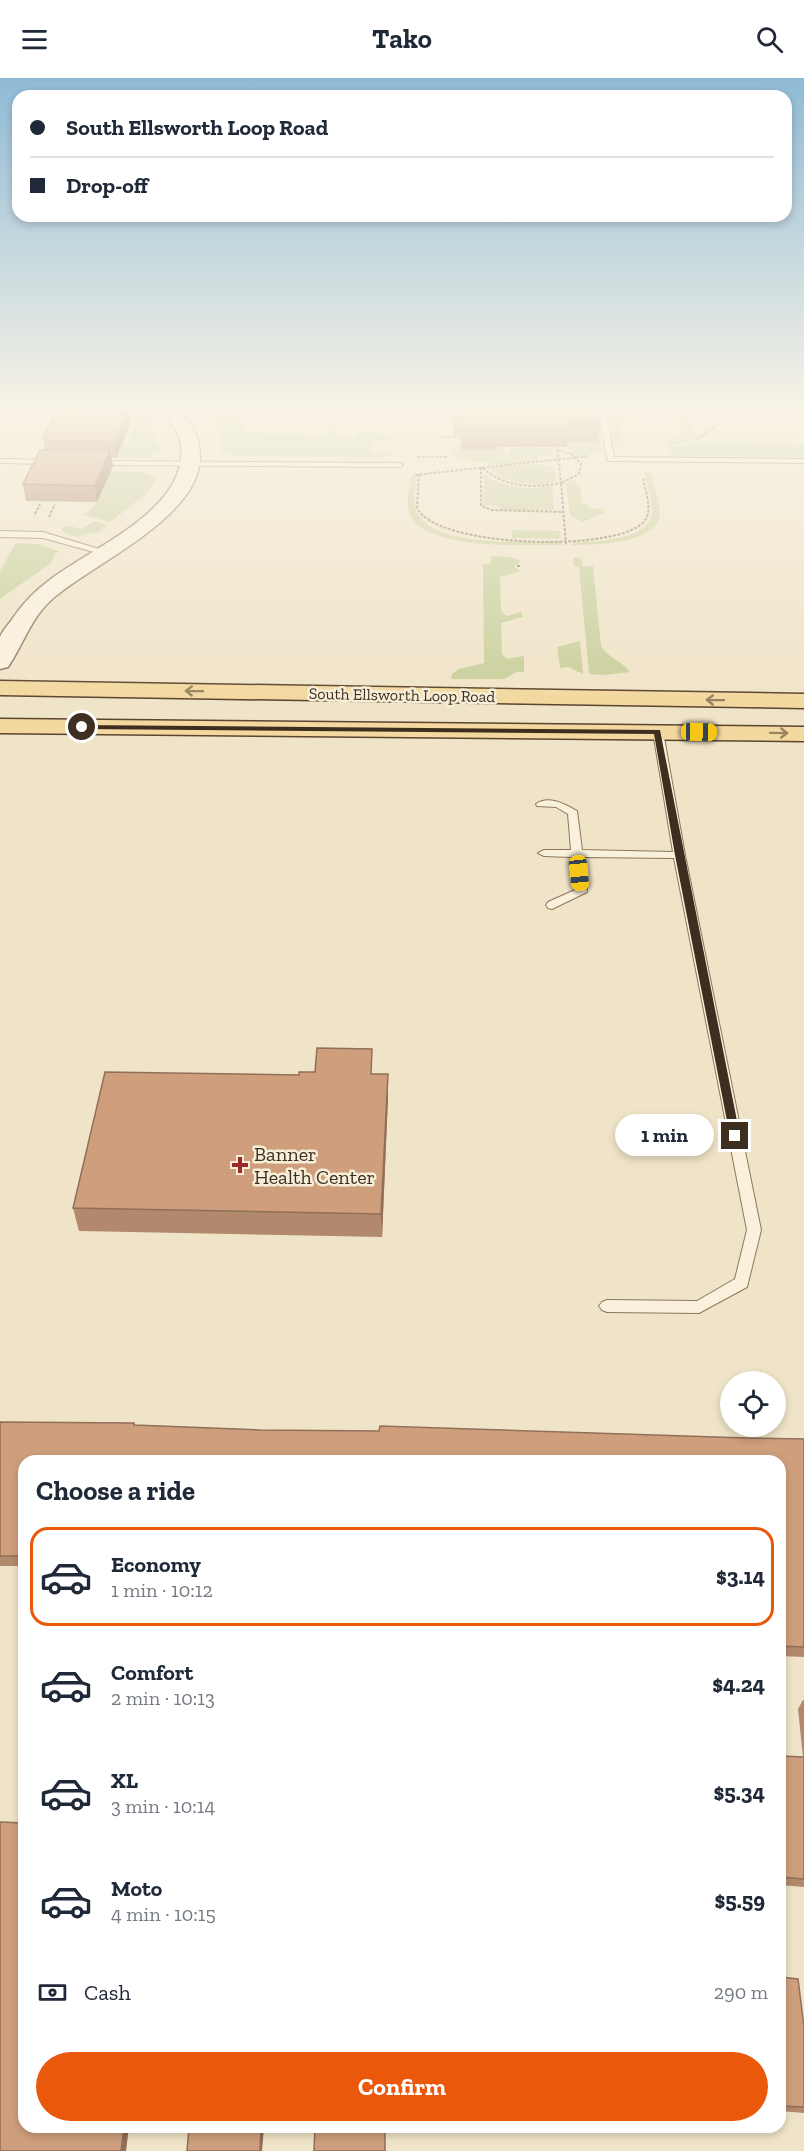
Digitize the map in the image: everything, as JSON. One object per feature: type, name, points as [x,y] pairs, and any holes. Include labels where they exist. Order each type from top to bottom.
[{"type":"main road","name":"South Ellsworth Loop Road","points":[[0,688],[804,701]]},
{"type":"main road","name":"South Ellsworth Loop Road","points":[[0,726],[804,734]]},
{"type":"street","points":[[0,662],[18,625],[36,603],[61,581],[151,520],[166,507]]},
{"type":"lane","points":[[0,534],[44,535],[105,552]]},
{"type":"lane","points":[[607,1306],[699,1307],[742,1283],[754,1230],[679,855],[658,732]]},
{"type":"lane","points":[[542,804],[558,804],[573,813],[581,892],[552,905]]},
{"type":"lane","points":[[544,853],[679,855]]},
{"type":"path","points":[[33,518],[39,507]]},
{"type":"path","points":[[48,518],[54,507]]},
{"type":"path","points":[[418,507],[418,511],[439,529],[482,539],[566,540],[604,539],[628,533],[642,525],[649,513],[648,507]]},
{"type":"path","points":[[483,507],[492,510],[563,512]]},
{"type":"path","points":[[563,507],[566,545]]},
{"type":"green space","points":[[94,507],[130,507],[110,522],[83,515]]},
{"type":"green space","points":[[408,507],[416,507],[417,512],[427,524],[442,532],[461,537],[505,542],[561,541],[562,545],[502,545],[455,540],[434,534],[418,525]]},
{"type":"green space","points":[[498,507],[554,507],[554,510],[502,510]]},
{"type":"green space","points":[[569,507],[603,509],[605,513],[582,522],[570,515]]},
{"type":"green space","points":[[652,507],[659,507],[657,524],[648,532],[637,537],[609,543],[572,545],[572,542],[605,540],[630,535],[648,523]]},
{"type":"green space","points":[[94,521],[107,525],[99,532],[80,537],[62,531],[63,527],[69,526],[82,529]]},
{"type":"green space","points":[[512,530],[560,531],[561,539],[512,538]]},
{"type":"green space","points":[[16,543],[38,544],[61,552],[55,553],[51,563],[0,599],[0,571]]},
{"type":"green space","points":[[492,556],[510,557],[521,561],[514,567],[521,571],[500,577],[501,611],[507,616],[521,612],[523,617],[501,623],[502,654],[507,659],[524,656],[524,672],[517,672],[504,679],[451,679],[452,674],[459,669],[484,663],[483,564],[490,564]]},
{"type":"green space","points":[[573,557],[581,558],[583,566],[593,566],[601,646],[607,654],[630,672],[589,674],[579,567],[574,566]]},
{"type":"green space","points":[[580,641],[583,674],[568,667],[560,668],[557,647]]},
{"type":"building","name":"Banner Health Center","points":[[317,1048],[372,1049],[371,1074],[388,1074],[381,1214],[73,1208],[105,1072],[299,1075],[299,1072],[315,1072]]},
{"type":"building","points":[[0,1422],[134,1423],[134,1425],[260,1430],[379,1431],[380,1426],[804,1439],[804,1647],[786,1646],[786,1455],[18,1455],[18,1556],[0,1556]]},
{"type":"building","points":[[786,1756],[804,1757],[804,1879],[786,1878]]},
{"type":"building","points":[[0,1822],[18,1823],[18,2133],[123,2133],[121,2151],[0,2151]]},
{"type":"building","points":[[786,1978],[798,1979],[804,2027],[804,2107],[786,2106]]},
{"type":"building","points":[[188,2133],[261,2133],[260,2151],[187,2151]]},
{"type":"building","points":[[315,2133],[385,2133],[385,2151],[314,2151]]},
{"type":"place","name":"Banner Health Center","points":[[240,1165]]},
{"type":"route","points":[[82,727],[658,732],[660,755],[679,855],[735,1136]]}]
